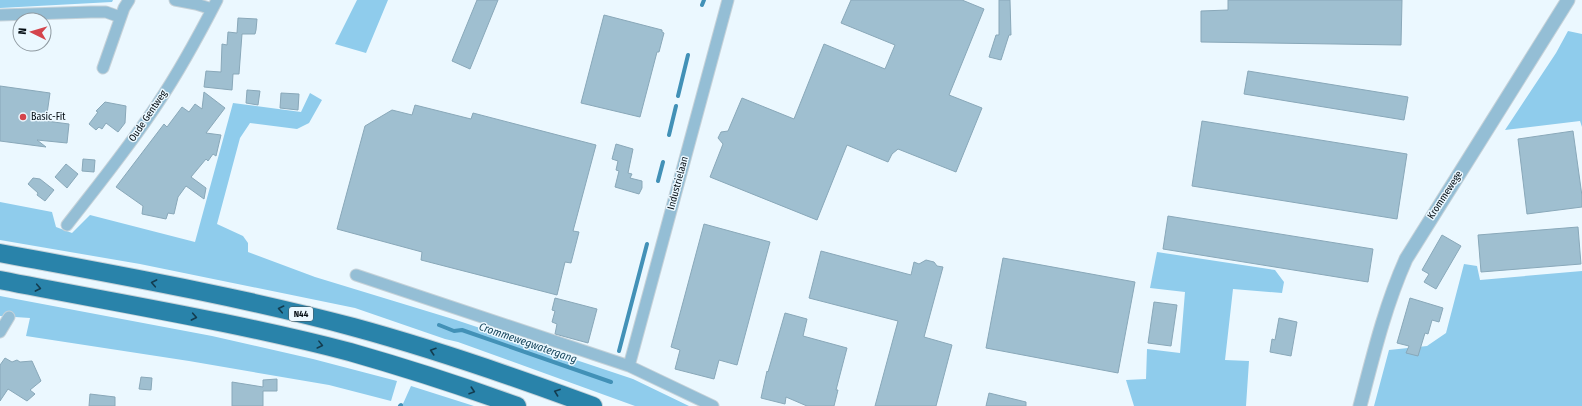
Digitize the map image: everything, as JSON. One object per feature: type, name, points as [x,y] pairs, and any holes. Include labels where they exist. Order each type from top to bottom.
[{"type":"highway","name":"N44","points":[[0,253],[214,294],[347,326],[505,374],[593,406]]},
{"type":"highway","points":[[0,280],[211,320],[329,347],[398,367],[517,406]]},
{"type":"street","points":[[104,68],[120,17],[128,0]]},
{"type":"street","points":[[174,0],[196,4],[215,5]]},
{"type":"street","name":"Industrielaan","points":[[629,366],[728,0]]},
{"type":"street","name":"Krommewege","points":[[1360,406],[1385,315],[1396,281],[1406,258],[1568,0]]},
{"type":"street","name":"Oude Gentweg","points":[[67,225],[129,145],[158,104],[215,5]]},
{"type":"street","points":[[0,15],[106,12],[120,17]]},
{"type":"street","points":[[356,275],[629,366],[712,406]]},
{"type":"street","points":[[0,332],[9,317]]},
{"type":"shaded area","points":[[0,0],[113,0],[112,2],[0,8]]},
{"type":"shaded area","points":[[357,0],[388,0],[366,53],[335,44]]},
{"type":"shaded area","points":[[1568,31],[1582,34],[1582,127],[1580,121],[1505,130],[1556,53]]},
{"type":"shaded area","points":[[310,93],[322,100],[309,123],[297,129],[250,123],[240,138],[217,224],[243,236],[248,243],[248,252],[315,277],[456,320],[633,379],[689,406],[635,406],[458,342],[445,339],[355,308],[140,264],[0,240],[0,202],[52,212],[56,227],[72,233],[90,215],[195,242],[233,103],[301,112]]},
{"type":"shaded area","points":[[1157,252],[1275,270],[1284,282],[1282,293],[1233,289],[1225,360],[1249,361],[1246,406],[1134,406],[1126,380],[1146,379],[1147,349],[1180,353],[1185,292],[1150,288]]},
{"type":"shaded area","points":[[1464,264],[1477,266],[1480,280],[1582,271],[1582,406],[1374,406],[1389,350],[1427,346],[1446,333]]},
{"type":"shaded area","points":[[0,296],[212,336],[313,359],[397,381],[391,401],[329,385],[189,361],[26,336],[30,318],[0,316]]},
{"type":"shaded area","points":[[411,386],[474,406],[402,406]]},
{"type":"building","points":[[477,0],[498,0],[470,69],[452,61]]},
{"type":"building","points":[[851,0],[962,0],[984,9],[949,95],[982,108],[956,172],[898,149],[892,154],[888,162],[847,145],[817,220],[710,177],[723,144],[718,138],[721,132],[728,131],[742,98],[794,119],[824,44],[885,69],[895,45],[841,23]]},
{"type":"building","points":[[999,0],[1010,0],[1011,35],[1009,35],[1001,60],[989,57],[996,35],[999,35]]},
{"type":"building","points":[[1228,0],[1402,0],[1401,45],[1201,42],[1201,11],[1228,10]]},
{"type":"building","points":[[604,15],[662,30],[664,33],[659,52],[657,52],[640,117],[581,103]]},
{"type":"building","points":[[238,18],[257,19],[255,34],[242,34],[239,74],[233,74],[232,90],[204,87],[206,71],[221,72],[222,44],[227,45],[228,32],[237,33]]},
{"type":"building","points":[[1248,71],[1408,97],[1404,120],[1244,94]]},
{"type":"building","name":"Basic-Fit","points":[[0,86],[50,93],[46,121],[69,124],[67,143],[37,140],[46,147],[0,141]]},
{"type":"building","points":[[247,90],[260,91],[258,105],[246,103]]},
{"type":"building","points":[[204,92],[225,108],[206,133],[221,135],[216,156],[213,154],[208,161],[206,159],[191,177],[206,188],[204,199],[186,186],[178,197],[174,214],[168,213],[166,219],[142,214],[143,206],[116,187],[164,124],[167,127],[182,107],[189,112],[195,104],[202,109]]},
{"type":"building","points":[[281,93],[299,94],[298,110],[280,108]]},
{"type":"building","points":[[105,102],[126,106],[125,123],[118,132],[106,123],[102,129],[99,127],[96,130],[89,124],[98,112],[96,111]]},
{"type":"building","points":[[415,105],[471,119],[473,113],[596,145],[573,231],[579,232],[571,263],[565,262],[557,295],[421,260],[422,252],[337,229],[365,126],[392,110],[412,115]]},
{"type":"building","points":[[1202,121],[1407,154],[1397,219],[1192,186]]},
{"type":"building","points":[[1573,131],[1582,196],[1582,207],[1527,214],[1518,139]]},
{"type":"building","points":[[616,144],[633,149],[628,173],[632,174],[630,178],[642,181],[642,188],[639,194],[615,187],[619,171],[616,170],[618,161],[612,159]]},
{"type":"building","points":[[83,159],[95,160],[94,172],[82,171]]},
{"type":"building","points":[[66,164],[78,174],[67,188],[55,177]]},
{"type":"building","points":[[33,178],[40,179],[54,190],[45,201],[37,195],[38,193],[28,184]]},
{"type":"building","points":[[1168,216],[1373,249],[1368,282],[1163,249]]},
{"type":"building","points":[[704,224],[770,242],[737,365],[719,360],[714,379],[675,369],[680,350],[671,347]]},
{"type":"building","points":[[1578,227],[1581,264],[1481,272],[1478,235]]},
{"type":"building","points":[[1442,235],[1461,246],[1436,289],[1424,282],[1429,274],[1422,270]]},
{"type":"building","points":[[821,251],[911,275],[914,262],[919,264],[926,260],[934,262],[937,266],[943,267],[924,337],[952,345],[936,406],[875,406],[898,321],[809,298]]},
{"type":"building","points":[[1003,258],[1135,282],[1118,373],[986,348]]},
{"type":"building","points":[[555,298],[597,309],[588,343],[555,334],[557,324],[552,322],[555,311],[552,310]]},
{"type":"building","points":[[1410,298],[1443,308],[1439,322],[1432,320],[1428,334],[1425,333],[1418,356],[1406,353],[1409,346],[1397,343]]},
{"type":"building","points":[[1154,302],[1177,305],[1171,346],[1148,343]]},
{"type":"building","points":[[785,313],[807,319],[803,336],[847,348],[836,390],[838,390],[834,406],[807,406],[786,397],[785,404],[761,398],[767,371],[768,372]]},
{"type":"building","points":[[1279,318],[1297,322],[1291,356],[1270,352],[1272,339],[1275,340]]},
{"type":"building","points":[[5,358],[12,362],[17,360],[20,362],[32,361],[41,381],[30,390],[35,394],[27,401],[8,389],[0,401],[0,365]]},
{"type":"building","points":[[141,377],[152,378],[151,390],[139,389]]},
{"type":"building","points":[[277,379],[277,391],[263,391],[263,406],[232,406],[232,382],[263,387],[263,380]]},
{"type":"building","points":[[989,393],[1026,402],[1026,406],[986,406]]},
{"type":"building","points":[[90,394],[115,397],[115,406],[89,406]]},
{"type":"waterway","name":"Crommewegwatergang","points":[[702,5],[704,0]]},
{"type":"waterway","name":"Crommewegwatergang","points":[[678,96],[688,55]]},
{"type":"waterway","name":"Crommewegwatergang","points":[[669,135],[676,106]]},
{"type":"waterway","name":"Crommewegwatergang","points":[[658,181],[663,162]]},
{"type":"waterway","name":"Crommewegwatergang","points":[[619,351],[647,244]]},
{"type":"waterway","name":"Crommewegwatergang","points":[[439,325],[454,331],[462,330],[611,382]]},
{"type":"place","name":"Basic-Fit","points":[[23,117]]}]
